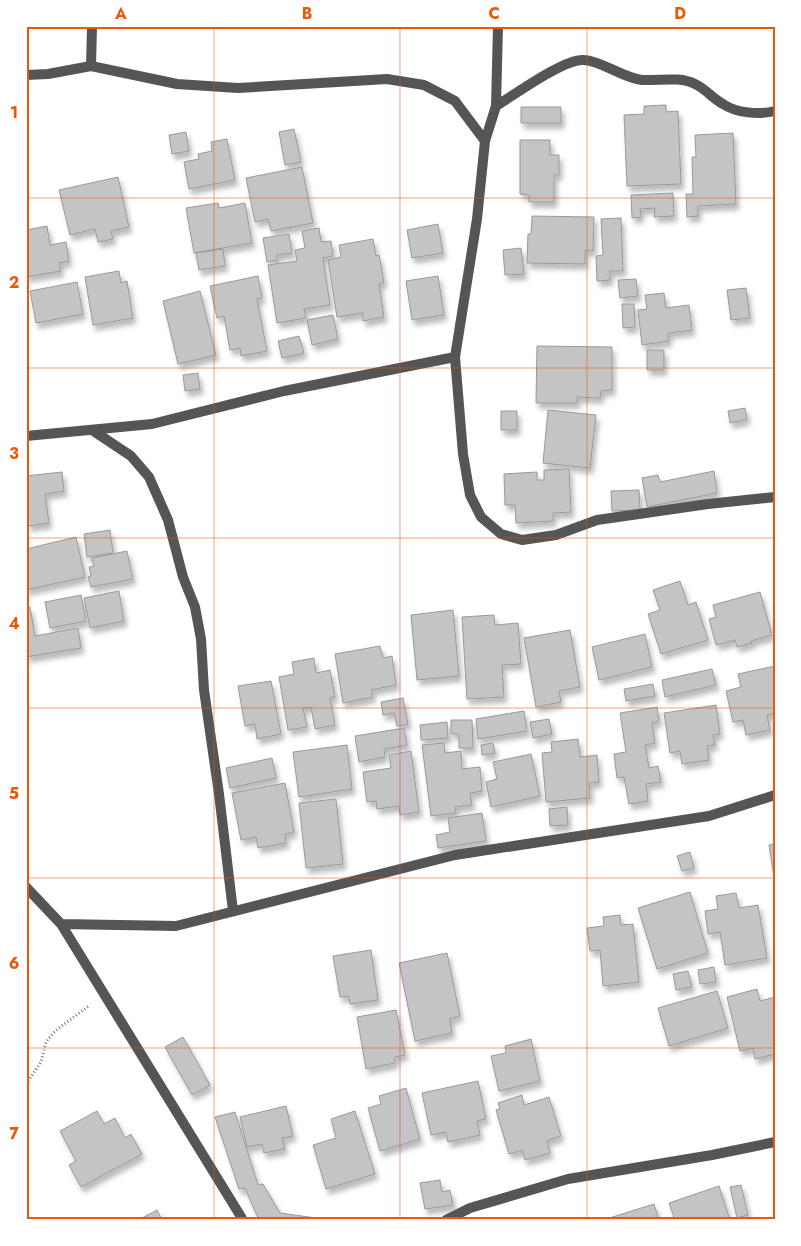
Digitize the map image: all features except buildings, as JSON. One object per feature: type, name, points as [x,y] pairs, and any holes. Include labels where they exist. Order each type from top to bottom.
[{"type":"street","points":[[91,66],[92,26]]},
{"type":"street","points":[[498,26],[496,106],[486,141],[477,219],[455,357],[463,454],[470,494],[481,517],[501,534],[522,540],[556,534],[597,520],[708,504],[775,497]]},
{"type":"street","points":[[496,106],[566,63],[583,59],[640,80],[692,82],[706,89],[722,104],[737,110],[767,113],[775,111]]},
{"type":"street","points":[[26,75],[48,74],[91,66],[177,84],[238,88],[387,79],[424,85],[455,101],[486,141]]},
{"type":"street","points":[[26,436],[152,424],[284,391],[455,357]]},
{"type":"street","points":[[92,430],[132,456],[149,477],[168,520],[183,577],[195,607],[202,639],[204,690],[233,911]]},
{"type":"street","points":[[61,924],[176,926],[455,855],[709,816],[775,795]]},
{"type":"street","points":[[26,887],[61,924],[243,1220]]},
{"type":"street","points":[[446,1220],[470,1208],[568,1179],[712,1155],[775,1142]]},
{"type":"path","points":[[26,1084],[41,1062],[46,1042],[55,1031],[105,995]]}]
